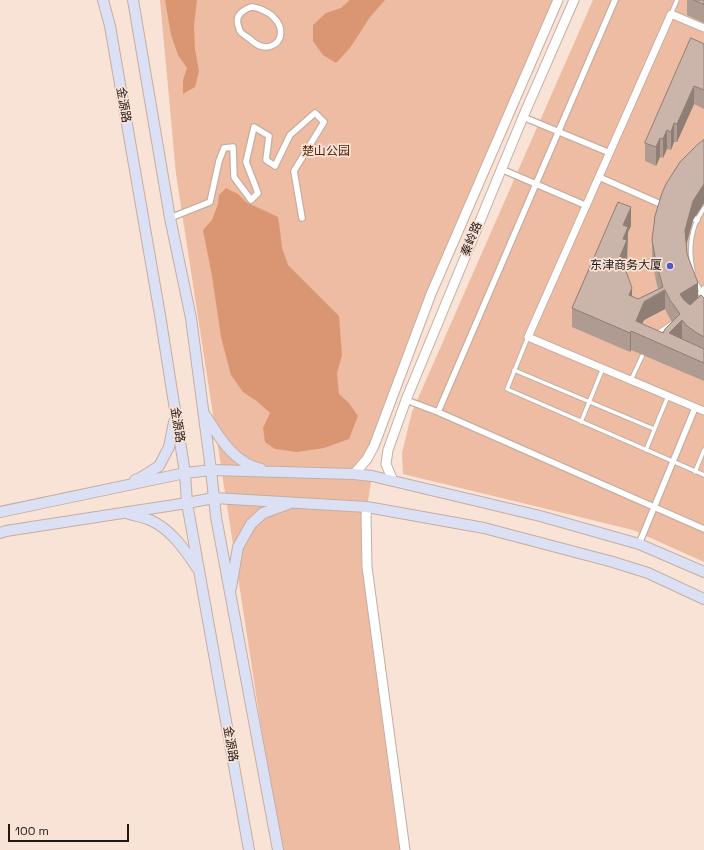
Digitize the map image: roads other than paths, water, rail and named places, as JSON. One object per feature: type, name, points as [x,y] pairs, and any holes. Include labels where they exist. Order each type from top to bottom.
[{"type":"main road","name":"金源路","points":[[103,0],[111,34],[160,315],[184,473],[187,503],[249,850]]},
{"type":"main road","points":[[133,0],[170,218],[191,318],[216,517],[278,850]]},
{"type":"main road","points":[[203,411],[224,444],[234,454],[246,463],[266,472]]},
{"type":"main road","points":[[114,488],[140,478],[159,466],[169,447],[175,414]]},
{"type":"main road","points":[[0,512],[184,473],[211,470],[354,474],[372,476],[540,516],[639,544],[704,572]]},
{"type":"main road","points":[[0,533],[214,498],[367,507],[484,528],[613,562],[648,573],[704,599]]},
{"type":"main road","points":[[230,594],[238,547],[251,524],[263,513],[291,503]]},
{"type":"main road","points":[[125,513],[150,520],[162,527],[185,550],[199,571]]},
{"type":"street","name":"秦岭路","points":[[354,474],[367,459],[374,446],[431,294],[558,0]]},
{"type":"street","name":"秦岭路","points":[[393,481],[386,464],[388,450],[406,400],[501,169],[574,0]]},
{"type":"street","points":[[438,412],[615,0]]},
{"type":"street","points":[[256,7],[276,19],[281,35],[277,42],[272,46],[265,47],[255,44],[240,31],[237,22],[239,15],[243,10],[256,7]]},
{"type":"street","points":[[704,28],[671,14],[528,337],[704,411]]},
{"type":"street","points":[[170,218],[210,202],[219,161],[224,148],[233,147],[234,177],[251,200],[258,193],[246,162],[254,127],[269,136],[266,160],[275,166],[290,135],[315,113],[324,122],[294,171],[302,218]]},
{"type":"street","points":[[523,117],[610,153]]},
{"type":"street","points":[[501,169],[535,185],[587,206]]},
{"type":"street","points":[[599,177],[669,208]]},
{"type":"street","points":[[683,214],[697,220]]},
{"type":"street","points":[[406,400],[438,412],[704,529]]},
{"type":"street","points":[[639,544],[695,408]]},
{"type":"street","points":[[367,507],[367,567],[405,850]]},
{"type":"lane","points":[[671,14],[677,0]]},
{"type":"lane","points":[[694,276],[691,262],[691,240],[697,220],[704,208]]},
{"type":"lane","points":[[696,283],[703,293]]},
{"type":"lane","points":[[653,337],[657,332],[677,320]]},
{"type":"lane","points":[[528,337],[507,390],[704,475]]},
{"type":"lane","points":[[631,380],[645,348]]},
{"type":"lane","points":[[581,422],[603,368]]},
{"type":"lane","points":[[514,370],[654,430]]},
{"type":"lane","points":[[646,450],[668,396]]},
{"type":"lane","points":[[695,472],[704,450]]},
{"type":"place","name":"东津商务大厦","points":[[670,266]]},
{"type":"park label","name":"楚山公园","points":[[326,152]]}]
